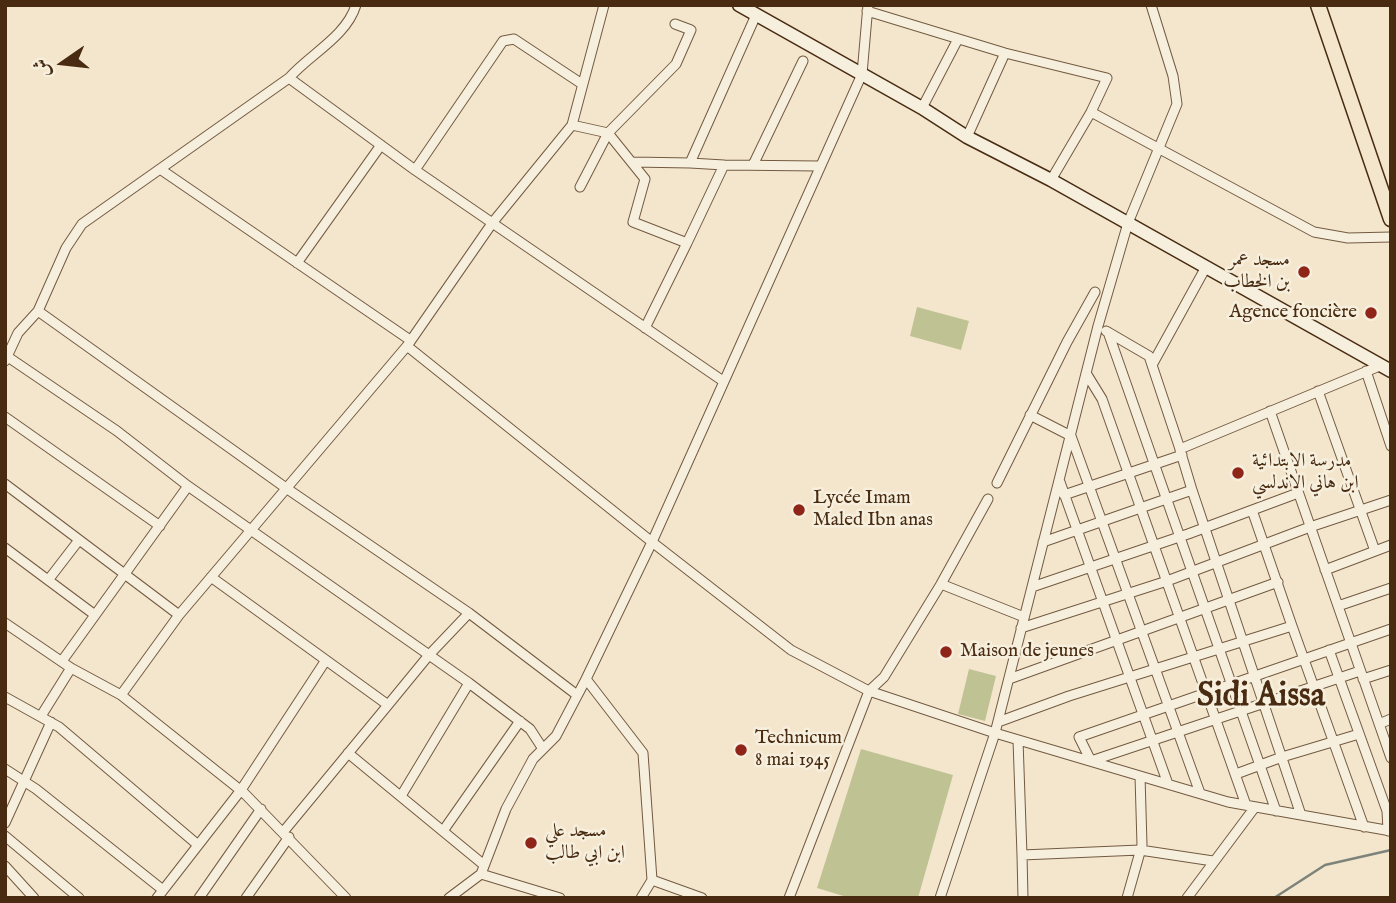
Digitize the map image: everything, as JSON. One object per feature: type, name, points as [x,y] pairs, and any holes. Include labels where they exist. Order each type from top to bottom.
[{"type":"main road","points":[[1318,5],[1391,219]]},
{"type":"main road","points":[[746,9],[922,108],[967,137],[1051,180],[1386,368]]},
{"type":"street","points":[[356,5],[351,20],[289,78],[82,224],[66,248],[38,311],[19,333],[6,359],[117,431],[188,486],[470,683],[530,729],[543,749]]},
{"type":"street","points":[[121,695],[179,615],[409,343],[494,222],[572,125],[604,5]]},
{"type":"street","points":[[940,898],[995,733],[1098,326],[1128,223],[1156,149],[1177,104],[1173,76],[1151,5]]},
{"type":"street","points":[[453,897],[482,869],[506,809],[533,759],[556,736],[652,542],[862,74],[868,8],[1005,53],[1107,78],[1091,112],[1051,180]]},
{"type":"street","points":[[690,163],[746,9]]},
{"type":"street","points":[[580,187],[608,133],[676,64],[691,30],[675,24]]},
{"type":"street","points":[[415,170],[503,41],[514,39],[582,84]]},
{"type":"street","points":[[922,108],[958,39]]},
{"type":"street","points":[[967,137],[1005,53]]},
{"type":"street","points":[[753,165],[803,61]]},
{"type":"street","points":[[289,78],[415,170],[723,381]]},
{"type":"street","points":[[1091,112],[1314,232],[1348,238],[1391,237]]},
{"type":"street","points":[[572,125],[608,133],[645,179],[633,222],[687,243]]},
{"type":"street","points":[[297,263],[381,145]]},
{"type":"street","points":[[633,162],[819,166]]},
{"type":"street","points":[[645,328],[724,165]]},
{"type":"street","points":[[160,169],[409,343],[652,542],[791,650],[869,691],[995,733],[1200,793],[1251,806],[1389,831],[1387,811],[1329,650]]},
{"type":"street","points":[[1153,365],[1206,267]]},
{"type":"street","points":[[997,483],[1095,292]]},
{"type":"street","points":[[38,311],[286,488],[469,613],[577,695]]},
{"type":"street","points":[[1098,326],[1149,356],[1153,365],[1301,815]]},
{"type":"street","points":[[1108,332],[1276,810]]},
{"type":"street","points":[[1064,495],[1155,463],[1366,371],[1386,368]]},
{"type":"street","points":[[1366,371],[1391,446]]},
{"type":"street","points":[[1086,373],[1102,400],[1236,774],[1251,806]]},
{"type":"street","points":[[1318,391],[1375,551]]},
{"type":"street","points":[[1270,411],[1391,758]]},
{"type":"street","points":[[1030,415],[1070,436],[1200,793]]},
{"type":"street","points":[[5,417],[160,526]]},
{"type":"street","points":[[1059,481],[1168,784]]},
{"type":"street","points":[[5,484],[179,615]]},
{"type":"street","points":[[62,662],[188,486]]},
{"type":"street","points":[[1043,542],[1192,490]]},
{"type":"street","points":[[1032,587],[1298,493]]},
{"type":"street","points":[[789,898],[869,691],[884,677],[941,584],[988,499]]},
{"type":"street","points":[[1021,628],[1167,581],[1310,527],[1391,500]]},
{"type":"street","points":[[1252,510],[1364,827]]},
{"type":"street","points":[[50,579],[79,540]]},
{"type":"street","points":[[1325,570],[1391,545]]},
{"type":"street","points":[[5,548],[95,615]]},
{"type":"street","points":[[211,577],[388,705]]},
{"type":"street","points":[[1009,679],[1278,582]]},
{"type":"street","points":[[941,584],[1024,617]]},
{"type":"street","points":[[1338,606],[1391,588]]},
{"type":"street","points":[[246,898],[287,834],[348,753],[429,655],[469,613]]},
{"type":"street","points":[[5,623],[71,668],[121,695],[240,790],[287,834],[346,898]]},
{"type":"street","points":[[998,722],[1069,696],[1292,626]]},
{"type":"street","points":[[1091,761],[1079,737],[1391,629]]},
{"type":"street","points":[[5,769],[25,782],[160,894],[240,790],[326,660]]},
{"type":"street","points":[[41,716],[71,668]]},
{"type":"street","points":[[1091,761],[1339,679],[1391,670]]},
{"type":"street","points":[[586,679],[643,753],[652,880],[640,898]]},
{"type":"street","points":[[401,796],[470,683]]},
{"type":"street","points":[[5,698],[51,722],[198,845]]},
{"type":"street","points":[[1379,724],[1391,719]]},
{"type":"street","points":[[443,831],[520,721]]},
{"type":"street","points":[[5,823],[51,722]]},
{"type":"street","points":[[1236,774],[1359,734]]},
{"type":"street","points":[[1018,740],[1023,898]]},
{"type":"street","points":[[348,753],[443,831],[482,869],[560,898]]},
{"type":"street","points":[[1127,898],[1140,850],[1140,776]]},
{"type":"street","points":[[1187,898],[1251,806]]},
{"type":"street","points":[[199,898],[261,809]]},
{"type":"street","points":[[5,836],[79,898]]},
{"type":"street","points":[[1022,855],[1140,850],[1213,861]]},
{"type":"street","points":[[5,866],[34,898]]},
{"type":"street","points":[[652,880],[702,898]]},
{"type":"green space","points":[[917,307],[969,321],[961,350],[910,336]]},
{"type":"green space","points":[[969,669],[996,676],[985,721],[958,714]]},
{"type":"green space","points":[[861,749],[953,775],[918,898],[850,898],[817,888]]},
{"type":"waterway","points":[[1274,898],[1325,865],[1391,850]]},
{"type":"place","name":"مسجد عمر بن الخطاب","points":[[1304,272]]},
{"type":"place","name":"Agence foncière","points":[[1371,313]]},
{"type":"place","name":"مدرسة الابتدائية ابن هاني الاندلسي","points":[[1238,473]]},
{"type":"place","name":"Lycée Imam Maled Ibn anas","points":[[799,510]]},
{"type":"place","name":"Maison de jeunes","points":[[946,652]]},
{"type":"place","name":"Technicum 8 mai 1945","points":[[741,750]]},
{"type":"place","name":"مسجد علي ابن ابي طالب","points":[[531,843]]},
{"type":"district","name":"Sidi Aissa","points":[[1261,698]]}]
